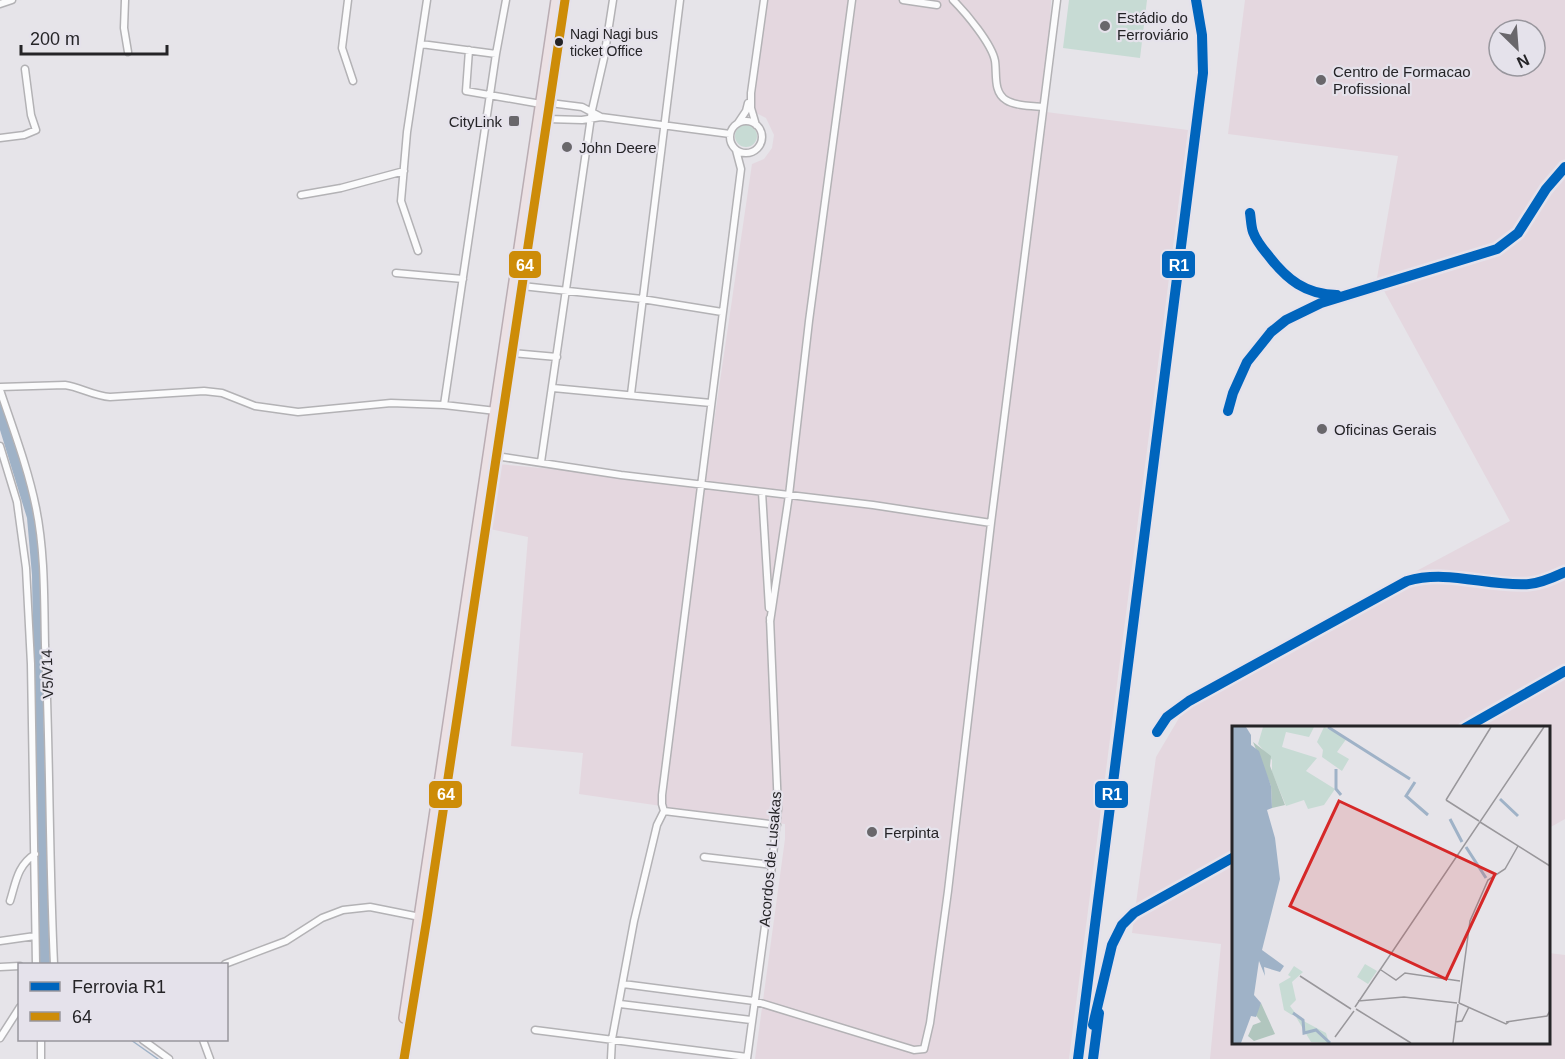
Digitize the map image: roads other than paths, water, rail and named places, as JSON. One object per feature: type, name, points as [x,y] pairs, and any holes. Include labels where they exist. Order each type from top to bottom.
[{"type":"highway","points":[[404,1059],[423,917],[546,103],[556,0]]},
{"type":"highway","points":[[549,77],[565,0]]},
{"type":"highway","points":[[398,1059],[423,917],[496,456],[499,412],[512,353],[548,119],[546,103]]},
{"type":"street","points":[[0,4],[12,0]]},
{"type":"street","points":[[125,0],[124,28],[128,52]]},
{"type":"street","points":[[348,0],[342,48],[353,81]]},
{"type":"street","points":[[418,251],[401,204],[407,132],[428,0]]},
{"type":"street","points":[[444,405],[495,54],[506,0]]},
{"type":"street","points":[[541,462],[592,111],[604,58],[613,0]]},
{"type":"street","points":[[631,394],[680,0]]},
{"type":"street","points":[[611,1059],[612,1039],[646,869],[657,825],[664,811],[662,795],[741,169],[730,134],[746,111],[751,93],[764,0]]},
{"type":"street","points":[[770,622],[789,495],[809,321],[852,0]]},
{"type":"street","points":[[903,0],[937,5]]},
{"type":"street","points":[[953,0],[973,21],[995,60],[996,81],[1000,94],[1006,100],[1043,108]]},
{"type":"street","points":[[623,984],[754,1001],[914,1050],[924,1049],[930,1023],[948,891],[991,523],[1057,0]]},
{"type":"street","points":[[421,44],[495,54]]},
{"type":"street","points":[[470,51],[466,91],[582,107],[601,117]]},
{"type":"street","points":[[0,138],[24,135],[36,130],[31,115],[25,69]]},
{"type":"street","points":[[741,169],[752,152],[759,146],[761,138],[751,108],[751,93]]},
{"type":"street","points":[[548,119],[591,120],[601,117],[730,134]]},
{"type":"street","points":[[738,123],[747,122],[756,125]]},
{"type":"street","points":[[736,150],[744,153],[752,152]]},
{"type":"street","points":[[301,195],[341,188],[404,171]]},
{"type":"street","points":[[396,273],[464,279]]},
{"type":"street","points":[[522,286],[642,299],[722,312]]},
{"type":"street","points":[[512,353],[557,357]]},
{"type":"street","points":[[0,389],[65,386],[110,397],[214,391],[255,406],[298,412],[375,403],[444,405],[499,412]]},
{"type":"street","points":[[553,388],[711,403]]},
{"type":"street","name":"V5/V14","points":[[0,389],[18,441],[36,507],[41,541],[49,733],[49,833],[54,963]]},
{"type":"street","points":[[0,446],[17,502],[26,558],[31,664],[36,963]]},
{"type":"street","points":[[496,456],[621,475],[938,514],[991,523]]},
{"type":"street","points":[[762,492],[770,622]]},
{"type":"street","name":"Acordos de Lusakas","points":[[747,1058],[777,825],[776,738],[770,622]]},
{"type":"street","points":[[664,811],[777,825]]},
{"type":"street","points":[[10,901],[20,867],[25,860],[35,854]]},
{"type":"street","points":[[704,857],[772,866]]},
{"type":"street","points":[[228,963],[286,941],[322,918],[343,910],[370,907],[423,917]]},
{"type":"street","points":[[0,941],[35,936]]},
{"type":"street","points":[[0,967],[18,966]]},
{"type":"street","points":[[620,1004],[751,1020]]},
{"type":"street","points":[[0,1038],[18,1010]]},
{"type":"street","points":[[535,1030],[747,1058]]},
{"type":"street","points":[[41,1041],[41,1059]]},
{"type":"street","points":[[144,1041],[168,1059]]},
{"type":"street","points":[[203,1041],[210,1059]]},
{"type":"water","points":[[0,397],[33,502],[39,545],[50,963],[39,963],[32,575],[27,518],[0,430]]},
{"type":"waterway","points":[[132,1041],[158,1059]]},
{"type":"railway","points":[[1228,411],[1233,393],[1247,362],[1271,332],[1286,320],[1321,303],[1497,249],[1518,233],[1546,189],[1565,167]]},
{"type":"railway","points":[[1250,213],[1252,230],[1256,239],[1282,272],[1306,288],[1335,295]]},
{"type":"railway","points":[[1157,732],[1167,717],[1189,701],[1407,581],[1453,577],[1498,583],[1529,584],[1565,572]]},
{"type":"railway","points":[[1469,726],[1565,671]]},
{"type":"railway","points":[[1084,1059],[1115,941],[1126,922],[1134,913],[1232,858]]},
{"type":"rail line","name":"R1","points":[[1078,1059],[1203,73],[1202,35],[1196,0]]},
{"type":"rail line","name":"R1","points":[[1228,411],[1233,393],[1247,362],[1271,332],[1286,320],[1321,303],[1497,249],[1518,233],[1546,189],[1565,167]]},
{"type":"rail line","name":"R1","points":[[1250,213],[1252,230],[1256,238],[1282,271],[1306,289],[1337,295]]},
{"type":"rail line","name":"R1","points":[[1157,732],[1167,717],[1189,701],[1407,581],[1453,577],[1498,583],[1529,584],[1565,572]]},
{"type":"rail line","name":"R1","points":[[1469,726],[1565,671]]},
{"type":"rail line","name":"R1","points":[[1093,1025],[1112,945],[1122,925],[1134,913],[1232,858]]},
{"type":"rail line","name":"R1","points":[[1093,1059],[1099,1013]]},
{"type":"place","name":"Estádio do Ferroviário","points":[[1105,26]]},
{"type":"place","name":"Nagi Nagi bus ticket Office","points":[[559,42]]},
{"type":"place","name":"Centro de Formacao Profissional","points":[[1321,80]]},
{"type":"place","name":"CityLink","points":[[514,121]]},
{"type":"place","name":"John Deere","points":[[567,147]]},
{"type":"place","name":"Oficinas Gerais","points":[[1322,429]]},
{"type":"place","name":"Ferpinta","points":[[872,832]]}]
